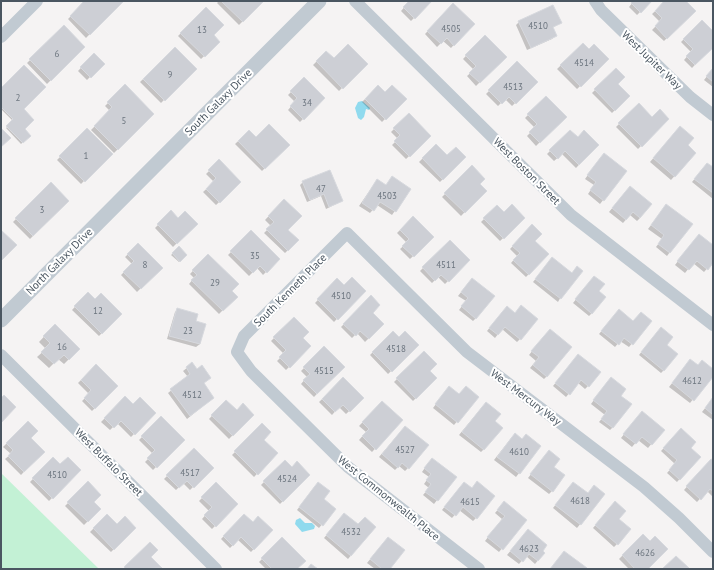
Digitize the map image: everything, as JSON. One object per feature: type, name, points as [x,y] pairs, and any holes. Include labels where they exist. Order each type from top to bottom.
[{"type":"street","points":[[1,37],[37,1]]},
{"type":"street","name":"South Galaxy Drive","points":[[118,203],[319,1]]},
{"type":"street","name":"West Boston Street","points":[[355,1],[571,215],[713,325]]},
{"type":"street","name":"West Jupiter Way","points":[[595,1],[601,10],[690,97],[713,115]]},
{"type":"street","name":"North Galaxy Drive","points":[[1,320],[118,203]]},
{"type":"street","name":"South Kenneth Place","points":[[237,352],[244,336],[348,233]]},
{"type":"street","name":"West Mercury Way","points":[[348,233],[467,352],[644,487],[679,518],[713,552]]},
{"type":"street","name":"West Commonwealth Place","points":[[237,352],[251,371],[348,467],[479,569]]},
{"type":"street","name":"West Buffalo Street","points":[[1,355],[216,569]]},
{"type":"green space","points":[[1,473],[99,569],[1,569]]},
{"type":"water","points":[[362,101],[370,108],[369,110],[366,109],[364,117],[361,120],[358,118],[355,108],[358,102]]},
{"type":"water","points":[[300,518],[305,523],[312,523],[315,526],[314,529],[302,532],[295,524],[296,520]]},
{"type":"building","points":[[84,1],[124,1],[90,35],[70,16]]},
{"type":"building","points":[[221,1],[264,1],[243,22]]},
{"type":"building","points":[[409,1],[432,1],[415,19],[403,7]]},
{"type":"building","points":[[633,1],[652,1],[641,13],[631,3]]},
{"type":"building","points":[[664,1],[686,1],[696,11],[667,39],[655,26],[662,18],[655,11]]},
{"type":"building","points":[[453,3],[475,24],[454,46],[447,38],[441,44],[427,31]]},
{"type":"building","points":[[553,5],[562,23],[553,27],[557,36],[531,48],[518,21]]},
{"type":"building","points":[[206,7],[224,25],[214,35],[220,42],[205,57],[180,33]]},
{"type":"building","points":[[702,20],[713,31],[713,48],[695,65],[686,56],[693,49],[683,39]]},
{"type":"building","points":[[64,25],[85,47],[51,81],[29,59]]},
{"type":"building","points":[[485,35],[507,57],[480,83],[469,73],[476,66],[465,55]]},
{"type":"building","points":[[583,43],[589,49],[594,44],[609,59],[581,87],[560,65]]},
{"type":"building","points":[[348,44],[368,64],[343,89],[316,61],[326,51],[334,58]]},
{"type":"building","points":[[175,47],[197,69],[165,101],[143,79]]},
{"type":"building","points":[[94,53],[105,64],[91,78],[80,67]]},
{"type":"building","points":[[517,61],[538,82],[516,104],[509,97],[502,104],[488,90]]},
{"type":"building","points":[[24,65],[46,87],[24,109],[34,120],[25,129],[31,136],[23,143],[6,126],[13,119],[1,107],[1,88]]},
{"type":"building","points":[[616,68],[625,77],[618,84],[630,96],[615,111],[594,89]]},
{"type":"building","points":[[713,68],[713,82],[706,76]]},
{"type":"building","points":[[304,77],[325,98],[304,120],[290,106],[297,98],[290,91]]},
{"type":"building","points":[[125,84],[154,114],[118,150],[94,126],[112,107],[107,102]]},
{"type":"building","points":[[378,85],[385,92],[392,85],[407,99],[386,120],[365,99]]},
{"type":"building","points":[[546,96],[567,117],[540,143],[529,132],[537,124],[527,114]]},
{"type":"building","points":[[639,103],[652,117],[660,109],[669,119],[642,147],[618,123]]},
{"type":"building","points":[[409,113],[431,136],[410,157],[394,141],[400,135],[393,128]]},
{"type":"building","points":[[269,124],[290,145],[265,169],[238,141],[249,130],[256,137]]},
{"type":"building","points":[[680,126],[694,138],[688,145],[696,153],[675,177],[653,158]]},
{"type":"building","points":[[1,128],[11,138],[1,147]]},
{"type":"building","points":[[87,128],[113,154],[85,182],[59,156]]},
{"type":"building","points":[[570,130],[578,137],[584,130],[599,145],[579,165],[565,151],[558,159],[549,150]]},
{"type":"building","points":[[436,144],[447,155],[456,147],[466,157],[443,180],[422,158]]},
{"type":"building","points":[[604,153],[627,171],[604,201],[590,190],[596,182],[587,175]]},
{"type":"building","points":[[219,159],[241,182],[220,203],[206,189],[216,178],[208,170]]},
{"type":"building","points":[[707,163],[713,167],[713,193],[694,179]]},
{"type":"building","points":[[472,165],[485,179],[480,184],[487,191],[465,213],[444,193]]},
{"type":"building","points":[[330,170],[343,201],[329,207],[324,194],[310,200],[302,181]]},
{"type":"building","points":[[392,176],[411,189],[396,212],[380,202],[374,211],[362,203],[377,179],[386,185]]},
{"type":"building","points":[[51,182],[69,201],[33,236],[15,218]]},
{"type":"building","points":[[630,186],[652,204],[640,218],[633,212],[626,220],[612,208]]},
{"type":"building","points":[[284,199],[302,216],[288,230],[299,240],[288,251],[266,229],[274,222],[268,216]]},
{"type":"building","points":[[512,204],[525,218],[504,239],[483,218],[497,205],[504,212]]},
{"type":"building","points":[[666,204],[693,224],[670,253],[658,244],[664,235],[651,225]]},
{"type":"building","points":[[171,210],[178,218],[185,211],[198,224],[177,244],[157,224]]},
{"type":"building","points":[[413,216],[434,237],[414,257],[402,246],[409,239],[400,230]]},
{"type":"building","points":[[532,224],[542,234],[535,241],[549,254],[529,275],[513,260],[520,253],[512,246]]},
{"type":"building","points":[[1,230],[17,245],[1,261]]},
{"type":"building","points":[[251,230],[280,259],[267,273],[260,266],[253,273],[230,251]]},
{"type":"building","points":[[699,234],[713,245],[713,263],[708,270],[697,261],[689,270],[677,261]]},
{"type":"building","points":[[450,240],[470,260],[449,282],[441,275],[435,281],[422,267]]},
{"type":"building","points":[[138,243],[163,268],[141,289],[123,272],[134,261],[127,254]]},
{"type":"building","points":[[179,246],[187,255],[180,262],[172,253]]},
{"type":"building","points":[[208,254],[239,284],[232,291],[238,297],[223,311],[191,280],[197,275],[192,270]]},
{"type":"building","points":[[552,257],[572,273],[577,266],[583,271],[561,299],[535,279]]},
{"type":"building","points":[[594,276],[605,284],[599,291],[606,297],[592,314],[575,299]]},
{"type":"building","points":[[352,277],[366,291],[338,320],[317,299],[337,278],[344,285]]},
{"type":"building","points":[[472,278],[495,296],[476,319],[461,306],[468,298],[461,292]]},
{"type":"building","points":[[88,292],[95,299],[101,293],[122,314],[102,334],[74,306]]},
{"type":"building","points":[[371,295],[380,305],[373,313],[384,324],[369,339],[360,331],[356,336],[343,324]]},
{"type":"building","points":[[521,305],[538,319],[521,340],[505,327],[498,335],[489,328],[507,306],[515,313]]},
{"type":"building","points":[[177,308],[198,314],[196,321],[206,324],[200,344],[169,336]]},
{"type":"building","points":[[619,309],[633,321],[641,312],[652,321],[633,345],[624,338],[619,345],[601,331]]},
{"type":"building","points":[[294,317],[309,332],[303,338],[311,346],[290,368],[279,357],[286,350],[273,337]]},
{"type":"building","points":[[55,324],[80,349],[69,360],[64,355],[54,364],[41,352],[50,343],[43,336]]},
{"type":"building","points":[[661,327],[673,337],[667,345],[678,354],[664,371],[641,352]]},
{"type":"building","points":[[550,329],[572,347],[547,377],[533,365],[539,357],[531,351]]},
{"type":"building","points":[[393,331],[399,337],[405,331],[419,345],[392,372],[372,352]]},
{"type":"building","points":[[324,346],[345,367],[317,394],[303,380],[310,374],[303,367]]},
{"type":"building","points":[[424,351],[437,364],[430,371],[437,378],[416,399],[396,378]]},
{"type":"building","points":[[578,354],[601,372],[589,387],[581,380],[570,395],[555,383]]},
{"type":"building","points":[[690,359],[698,365],[702,360],[713,369],[713,377],[694,401],[672,383]]},
{"type":"building","points":[[192,362],[197,369],[202,365],[211,378],[204,383],[214,398],[190,416],[170,389],[190,374],[186,367]]},
{"type":"building","points":[[96,364],[118,386],[95,409],[84,398],[91,390],[81,380]]},
{"type":"building","points":[[343,377],[364,398],[350,412],[343,405],[335,412],[322,399]]},
{"type":"building","points":[[611,377],[626,389],[621,396],[632,404],[613,428],[601,419],[607,411],[593,400]]},
{"type":"building","points":[[449,386],[459,394],[466,386],[479,397],[458,423],[435,404]]},
{"type":"building","points":[[4,395],[16,407],[1,423],[1,398]]},
{"type":"building","points":[[125,396],[133,404],[140,397],[156,413],[135,435],[121,421],[114,428],[104,418]]},
{"type":"building","points":[[713,397],[713,415],[705,408]]},
{"type":"building","points":[[226,400],[237,410],[243,403],[254,415],[233,436],[211,415]]},
{"type":"building","points":[[382,401],[403,420],[376,450],[362,436],[369,429],[362,422]]},
{"type":"building","points":[[486,402],[501,414],[495,421],[503,428],[484,450],[462,432]]},
{"type":"building","points":[[642,411],[665,430],[652,445],[642,437],[636,444],[623,434]]},
{"type":"building","points":[[161,416],[185,440],[157,468],[147,458],[155,450],[141,436]]},
{"type":"building","points":[[28,421],[38,431],[31,438],[45,452],[24,472],[8,456],[13,450],[6,443]]},
{"type":"building","points":[[262,423],[271,432],[264,440],[278,453],[258,475],[234,451]]},
{"type":"building","points":[[405,426],[429,445],[409,469],[402,463],[398,468],[382,454]]},
{"type":"building","points":[[681,428],[696,442],[691,448],[701,457],[680,480],[669,470],[677,460],[663,448]]},
{"type":"building","points":[[515,433],[522,439],[526,434],[541,446],[520,474],[497,457]]},
{"type":"building","points":[[194,448],[214,468],[194,488],[187,481],[179,488],[166,475]]},
{"type":"building","points":[[549,450],[560,459],[554,467],[565,475],[553,492],[530,474]]},
{"type":"building","points":[[53,457],[60,464],[68,457],[81,470],[53,499],[32,478]]},
{"type":"building","points":[[432,458],[457,477],[438,501],[425,492],[431,484],[426,480],[431,474],[424,468]]},
{"type":"building","points":[[711,459],[713,460],[713,491],[710,489],[701,500],[686,486]]},
{"type":"building","points":[[285,460],[292,467],[297,461],[310,475],[283,502],[263,481]]},
{"type":"building","points":[[88,481],[101,495],[94,502],[101,509],[88,522],[67,502]]},
{"type":"building","points":[[477,481],[495,496],[477,519],[463,507],[456,516],[444,507],[464,482],[472,488]]},
{"type":"building","points":[[216,482],[238,504],[216,527],[204,515],[212,507],[201,497]]},
{"type":"building","points":[[318,482],[330,491],[324,499],[336,509],[323,526],[299,507]]},
{"type":"building","points":[[573,482],[588,493],[594,485],[605,494],[581,525],[555,505]]},
{"type":"building","points":[[504,501],[527,520],[503,550],[487,537],[505,516],[497,510]]},
{"type":"building","points":[[615,501],[626,511],[619,519],[631,529],[618,545],[595,525]]},
{"type":"building","points":[[344,513],[358,524],[365,517],[376,527],[351,556],[326,535]]},
{"type":"building","points":[[107,514],[117,524],[125,516],[136,528],[114,550],[93,528]]},
{"type":"building","points":[[244,514],[253,522],[258,516],[273,530],[254,550],[241,537],[233,546],[223,536]]},
{"type":"building","points":[[528,529],[547,545],[543,551],[545,553],[538,561],[529,554],[523,562],[510,551]]},
{"type":"building","points":[[643,534],[650,541],[655,536],[668,549],[648,569],[635,569],[622,555]]},
{"type":"building","points":[[282,537],[306,561],[297,569],[272,569],[261,558]]},
{"type":"building","points":[[388,537],[405,550],[390,569],[382,569],[370,559]]},
{"type":"building","points":[[150,542],[158,550],[151,557],[162,568],[126,569],[124,567]]},
{"type":"building","points":[[564,551],[587,568],[550,569]]},
{"type":"building","points":[[676,556],[689,568],[662,569]]},
{"type":"building","points":[[311,564],[318,569],[307,569]]}]
